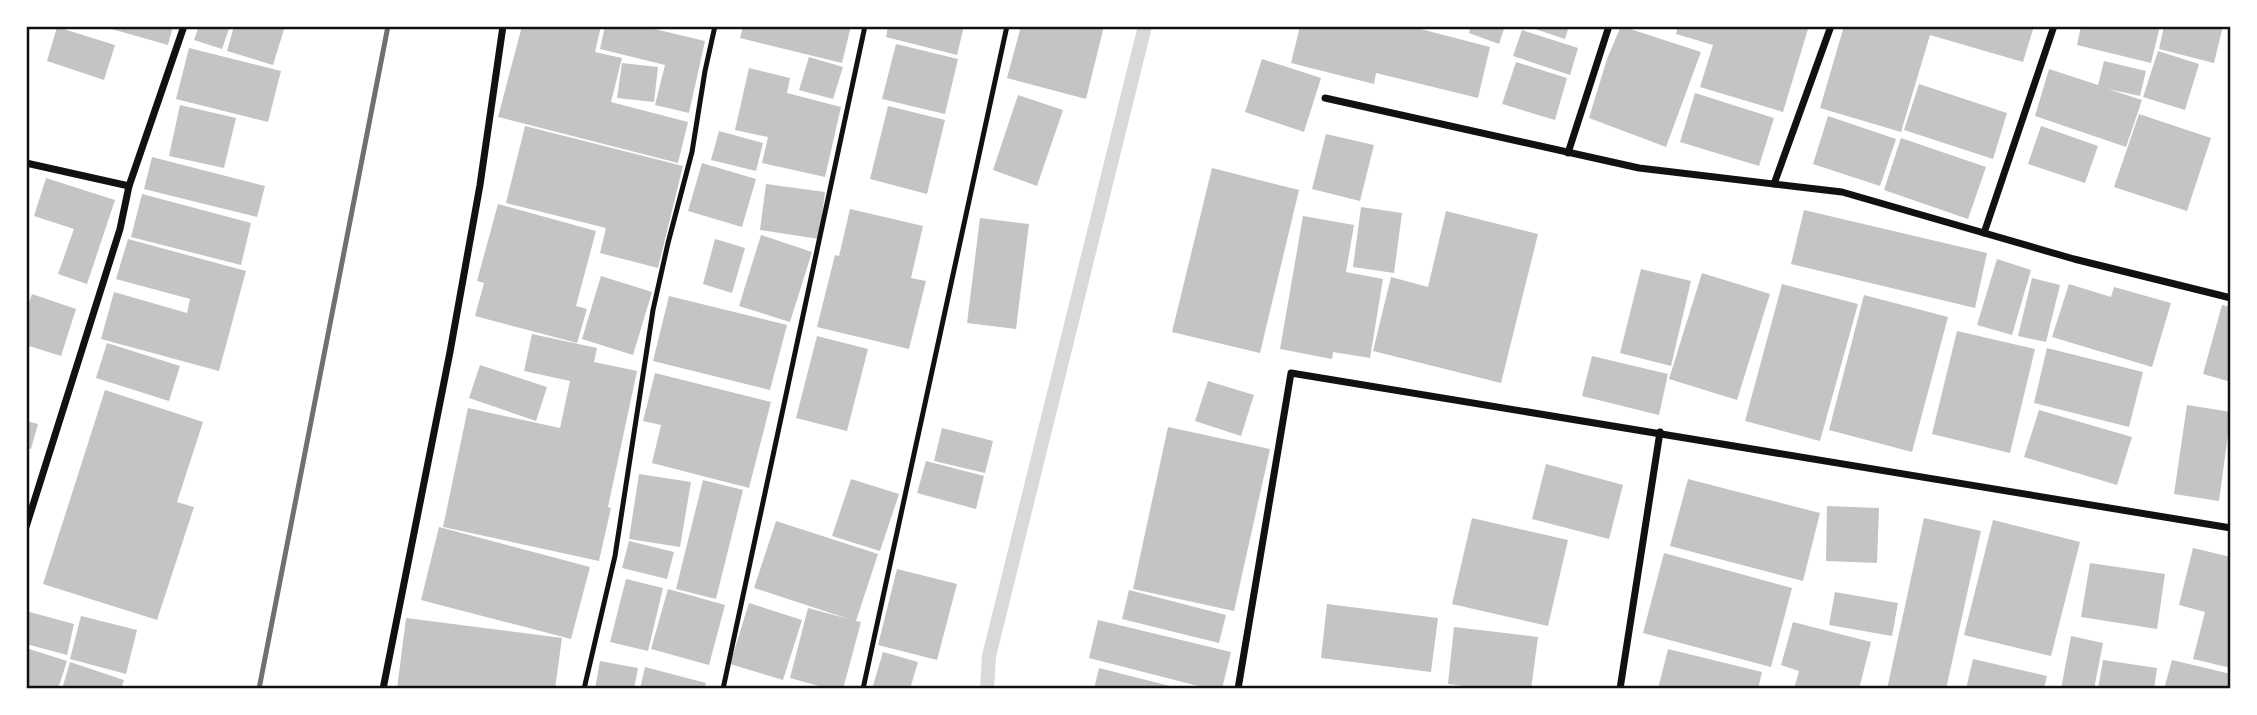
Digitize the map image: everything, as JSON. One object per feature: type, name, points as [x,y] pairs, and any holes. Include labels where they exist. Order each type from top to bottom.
[{"type":"street","points":[[26,527],[120,229],[130,186],[184,26]]},
{"type":"street","points":[[383,689],[480,185],[503,26]]},
{"type":"street","points":[[1568,153],[1609,26]]},
{"type":"street","points":[[1774,184],[1831,26]]},
{"type":"street","points":[[1984,233],[2054,26]]},
{"type":"street","points":[[1325,98],[1639,168],[1842,192],[2074,259],[2231,298]]},
{"type":"street","points":[[26,163],[130,186]]},
{"type":"street","points":[[1238,689],[1291,373],[2231,528]]},
{"type":"street","points":[[1620,689],[1660,432]]},
{"type":"lane","points":[[584,689],[615,556],[653,310],[692,152],[715,26]]},
{"type":"lane","points":[[723,689],[865,26]]},
{"type":"lane","points":[[863,689],[1007,26]]},
{"type":"building","points":[[101,26],[173,26],[168,45]]},
{"type":"building","points":[[199,26],[230,26],[222,49],[194,40]]},
{"type":"building","points":[[234,26],[285,26],[273,65],[227,51]]},
{"type":"building","points":[[522,26],[601,26],[595,52],[622,58],[611,102],[688,122],[678,163],[498,117]]},
{"type":"building","points":[[605,26],[642,26],[705,41],[689,113],[655,105],[665,65],[600,49]]},
{"type":"building","points":[[743,26],[851,26],[842,63],[740,38]]},
{"type":"building","points":[[888,26],[964,26],[957,55],[886,37]]},
{"type":"building","points":[[1021,26],[1104,26],[1086,99],[1007,78]]},
{"type":"building","points":[[1300,26],[1409,26],[1490,47],[1478,98],[1376,73],[1374,84],[1291,63]]},
{"type":"building","points":[[1471,26],[1505,26],[1499,44],[1469,33]]},
{"type":"building","points":[[1526,26],[1569,26],[1565,39]]},
{"type":"building","points":[[1621,26],[1701,52],[1666,147],[1589,118],[1607,59]]},
{"type":"building","points":[[1678,26],[1797,26],[1808,29],[1783,112],[1700,87],[1713,45],[1676,34]]},
{"type":"building","points":[[1844,26],[2034,26],[2023,62],[1930,35],[1901,132],[1820,108]]},
{"type":"building","points":[[2081,26],[2160,26],[2151,63],[2077,45]]},
{"type":"building","points":[[2164,26],[2223,26],[2214,63],[2159,49]]},
{"type":"building","points":[[57,27],[115,45],[104,80],[47,61]]},
{"type":"building","points":[[1522,30],[1578,48],[1570,75],[1513,56]]},
{"type":"building","points":[[896,44],[958,59],[945,114],[882,99]]},
{"type":"building","points":[[189,48],[281,71],[268,122],[176,99]]},
{"type":"building","points":[[2158,51],[2199,64],[2185,110],[2143,97]]},
{"type":"building","points":[[809,57],[843,67],[833,99],[799,90]]},
{"type":"building","points":[[1262,59],[1321,78],[1304,132],[1245,112]]},
{"type":"building","points":[[2104,61],[2146,71],[2140,96],[2108,89],[2142,100],[2126,147],[2035,116],[2049,69],[2098,85]]},
{"type":"building","points":[[1516,62],[1567,78],[1555,120],[1502,104]]},
{"type":"building","points":[[622,63],[658,67],[654,102],[617,98]]},
{"type":"building","points":[[749,68],[790,78],[787,93],[841,107],[825,177],[762,163],[768,137],[735,130]]},
{"type":"building","points":[[1919,84],[2007,113],[1993,159],[1904,130]]},
{"type":"building","points":[[1695,93],[1774,118],[1759,166],[1680,142]]},
{"type":"building","points":[[1018,95],[1063,110],[1037,186],[993,170]]},
{"type":"building","points":[[180,105],[236,118],[224,168],[169,156]]},
{"type":"building","points":[[888,106],[945,120],[927,194],[870,179]]},
{"type":"building","points":[[2139,114],[2211,138],[2187,211],[2114,187]]},
{"type":"building","points":[[1828,116],[1896,139],[1880,186],[1813,164]]},
{"type":"building","points":[[525,126],[683,166],[658,268],[600,253],[606,228],[506,203]]},
{"type":"building","points":[[2041,126],[2098,146],[2085,183],[2028,164]]},
{"type":"building","points":[[719,131],[763,143],[756,171],[711,160]]},
{"type":"building","points":[[1326,134],[1374,145],[1360,201],[1312,189]]},
{"type":"building","points":[[1901,138],[1986,167],[1968,219],[1884,190]]},
{"type":"building","points":[[152,157],[265,186],[257,217],[144,189]]},
{"type":"building","points":[[702,163],[756,179],[742,227],[688,211]]},
{"type":"building","points":[[1212,168],[1299,190],[1260,353],[1172,332]]},
{"type":"building","points":[[46,178],[115,200],[87,284],[58,274],[74,229],[34,216]]},
{"type":"building","points":[[766,184],[825,192],[819,239],[760,230]]},
{"type":"building","points":[[142,194],[251,223],[241,265],[131,237]]},
{"type":"building","points":[[498,204],[596,231],[576,306],[587,309],[577,343],[475,316],[484,283],[477,281]]},
{"type":"building","points":[[1361,207],[1402,213],[1394,273],[1353,267]]},
{"type":"building","points":[[850,209],[923,226],[911,278],[926,281],[909,349],[817,327]]},
{"type":"building","points":[[1804,210],[1987,253],[1975,308],[1791,264]]},
{"type":"building","points":[[1446,211],[1538,234],[1501,383],[1373,351],[1391,277],[1428,287]]},
{"type":"building","points":[[1303,216],[1354,225],[1346,272],[1383,279],[1370,358],[1333,352],[1332,359],[1280,349]]},
{"type":"building","points":[[980,218],[1029,224],[1016,329],[967,323]]},
{"type":"building","points":[[761,235],[812,252],[790,322],[739,306]]},
{"type":"building","points":[[128,239],[246,271],[219,371],[101,339],[114,292],[187,313],[190,299],[116,279]]},
{"type":"building","points":[[715,239],[745,248],[732,293],[703,284]]},
{"type":"building","points":[[1997,259],[2031,270],[2012,335],[1977,325]]},
{"type":"building","points":[[1641,269],[1691,281],[1671,366],[1620,353]]},
{"type":"building","points":[[1702,273],[1770,294],[1737,400],[1669,379]]},
{"type":"building","points":[[601,276],[652,292],[633,355],[582,339]]},
{"type":"building","points":[[2032,278],[2060,285],[2046,342],[2018,336]]},
{"type":"building","points":[[1782,284],[1858,304],[1820,441],[1745,421]]},
{"type":"building","points":[[2069,284],[2111,297],[2114,287],[2171,303],[2152,367],[2052,337]]},
{"type":"building","points":[[32,294],[76,309],[61,356],[26,345],[26,312]]},
{"type":"building","points":[[1864,295],[1948,317],[1912,452],[1829,430]]},
{"type":"building","points":[[669,296],[787,325],[770,390],[653,361]]},
{"type":"building","points":[[2222,305],[2231,307],[2231,382],[2203,374]]},
{"type":"building","points":[[1957,331],[2035,349],[2010,453],[1932,434]]},
{"type":"building","points":[[532,334],[597,348],[594,362],[637,371],[599,561],[443,527],[468,408],[560,428],[570,381],[524,371]]},
{"type":"building","points":[[817,336],[868,349],[847,431],[796,418]]},
{"type":"building","points":[[107,343],[180,366],[169,401],[96,378]]},
{"type":"building","points":[[2047,348],[2143,372],[2129,427],[2034,403]]},
{"type":"building","points":[[1592,356],[1668,374],[1659,415],[1582,396]]},
{"type":"building","points":[[480,365],[547,387],[536,421],[469,398]]},
{"type":"building","points":[[655,373],[771,402],[749,488],[652,463],[661,425],[643,421]]},
{"type":"building","points":[[1208,381],[1254,395],[1241,436],[1195,421]]},
{"type":"building","points":[[105,390],[203,422],[177,502],[194,507],[157,620],[43,584]]},
{"type":"building","points":[[2187,405],[2231,412],[2219,501],[2174,494]]},
{"type":"building","points":[[2039,410],[2132,437],[2117,485],[2024,457]]},
{"type":"building","points":[[26,421],[38,424],[31,449],[26,448]]},
{"type":"building","points":[[1168,427],[1270,449],[1234,611],[1133,589]]},
{"type":"building","points":[[942,428],[993,441],[985,473],[934,461]]},
{"type":"building","points":[[926,461],[984,476],[976,509],[917,493]]},
{"type":"building","points":[[1546,464],[1623,485],[1609,539],[1532,519]]},
{"type":"building","points":[[639,474],[691,482],[680,547],[629,539]]},
{"type":"building","points":[[851,479],[899,494],[880,551],[832,536]]},
{"type":"building","points":[[1688,479],[1820,513],[1803,581],[1670,546]]},
{"type":"building","points":[[703,480],[743,490],[716,599],[676,589]]},
{"type":"building","points":[[1827,506],[1879,508],[1877,563],[1826,561]]},
{"type":"building","points":[[1472,518],[1568,540],[1548,626],[1452,604]]},
{"type":"building","points":[[1924,518],[1981,531],[1946,689],[1887,689]]},
{"type":"building","points":[[1993,520],[2080,542],[2051,656],[1964,635]]},
{"type":"building","points":[[776,521],[878,554],[856,621],[861,622],[843,689],[830,689],[790,678],[808,608],[849,619],[754,588]]},
{"type":"building","points":[[439,527],[590,567],[571,639],[421,600]]},
{"type":"building","points":[[629,541],[674,552],[667,579],[622,568]]},
{"type":"building","points":[[2193,548],[2231,557],[2231,668],[2193,659],[2205,612],[2179,605]]},
{"type":"building","points":[[1664,553],[1792,588],[1771,667],[1643,633]]},
{"type":"building","points":[[2090,563],[2165,574],[2157,629],[2081,617]]},
{"type":"building","points":[[897,569],[957,584],[937,660],[878,645]]},
{"type":"building","points":[[626,579],[663,588],[648,651],[610,642]]},
{"type":"building","points":[[668,589],[725,605],[709,665],[651,649]]},
{"type":"building","points":[[1129,590],[1226,615],[1219,643],[1122,619]]},
{"type":"building","points":[[1835,592],[1898,603],[1892,636],[1829,625]]},
{"type":"building","points":[[749,603],[802,620],[783,680],[730,664]]},
{"type":"building","points":[[1327,604],[1438,618],[1431,672],[1321,658]]},
{"type":"building","points":[[26,611],[74,624],[67,655],[26,644]]},
{"type":"building","points":[[81,616],[137,630],[126,674],[70,659]]},
{"type":"building","points":[[406,618],[562,638],[555,689],[397,689]]},
{"type":"building","points":[[1098,620],[1231,652],[1222,689],[1210,689],[1089,658]]},
{"type":"building","points":[[1793,622],[1871,642],[1859,689],[1794,689],[1799,671],[1781,665]]},
{"type":"building","points":[[1454,627],[1538,637],[1531,689],[1489,689],[1448,684]]},
{"type":"building","points":[[2071,636],[2103,643],[2094,689],[2061,689]]},
{"type":"building","points":[[26,648],[67,661],[58,689],[26,689]]},
{"type":"building","points":[[1668,649],[1762,672],[1758,689],[1658,689]]},
{"type":"building","points":[[883,652],[918,662],[910,689],[872,689]]},
{"type":"building","points":[[1973,659],[2047,676],[2044,689],[1966,689]]},
{"type":"building","points":[[2103,660],[2157,668],[2154,689],[2098,689]]},
{"type":"building","points":[[2172,660],[2231,674],[2231,689],[2164,689]]},
{"type":"building","points":[[600,661],[638,668],[634,689],[595,689]]},
{"type":"building","points":[[70,662],[124,680],[121,689],[62,689]]},
{"type":"building","points":[[645,667],[706,683],[704,689],[640,689]]},
{"type":"building","points":[[1099,668],[1178,688],[1178,689],[1094,689]]},
{"type":"waterway","points":[[987,689],[989,656],[1145,26]]},
{"type":"railway","points":[[259,689],[388,26]]}]
